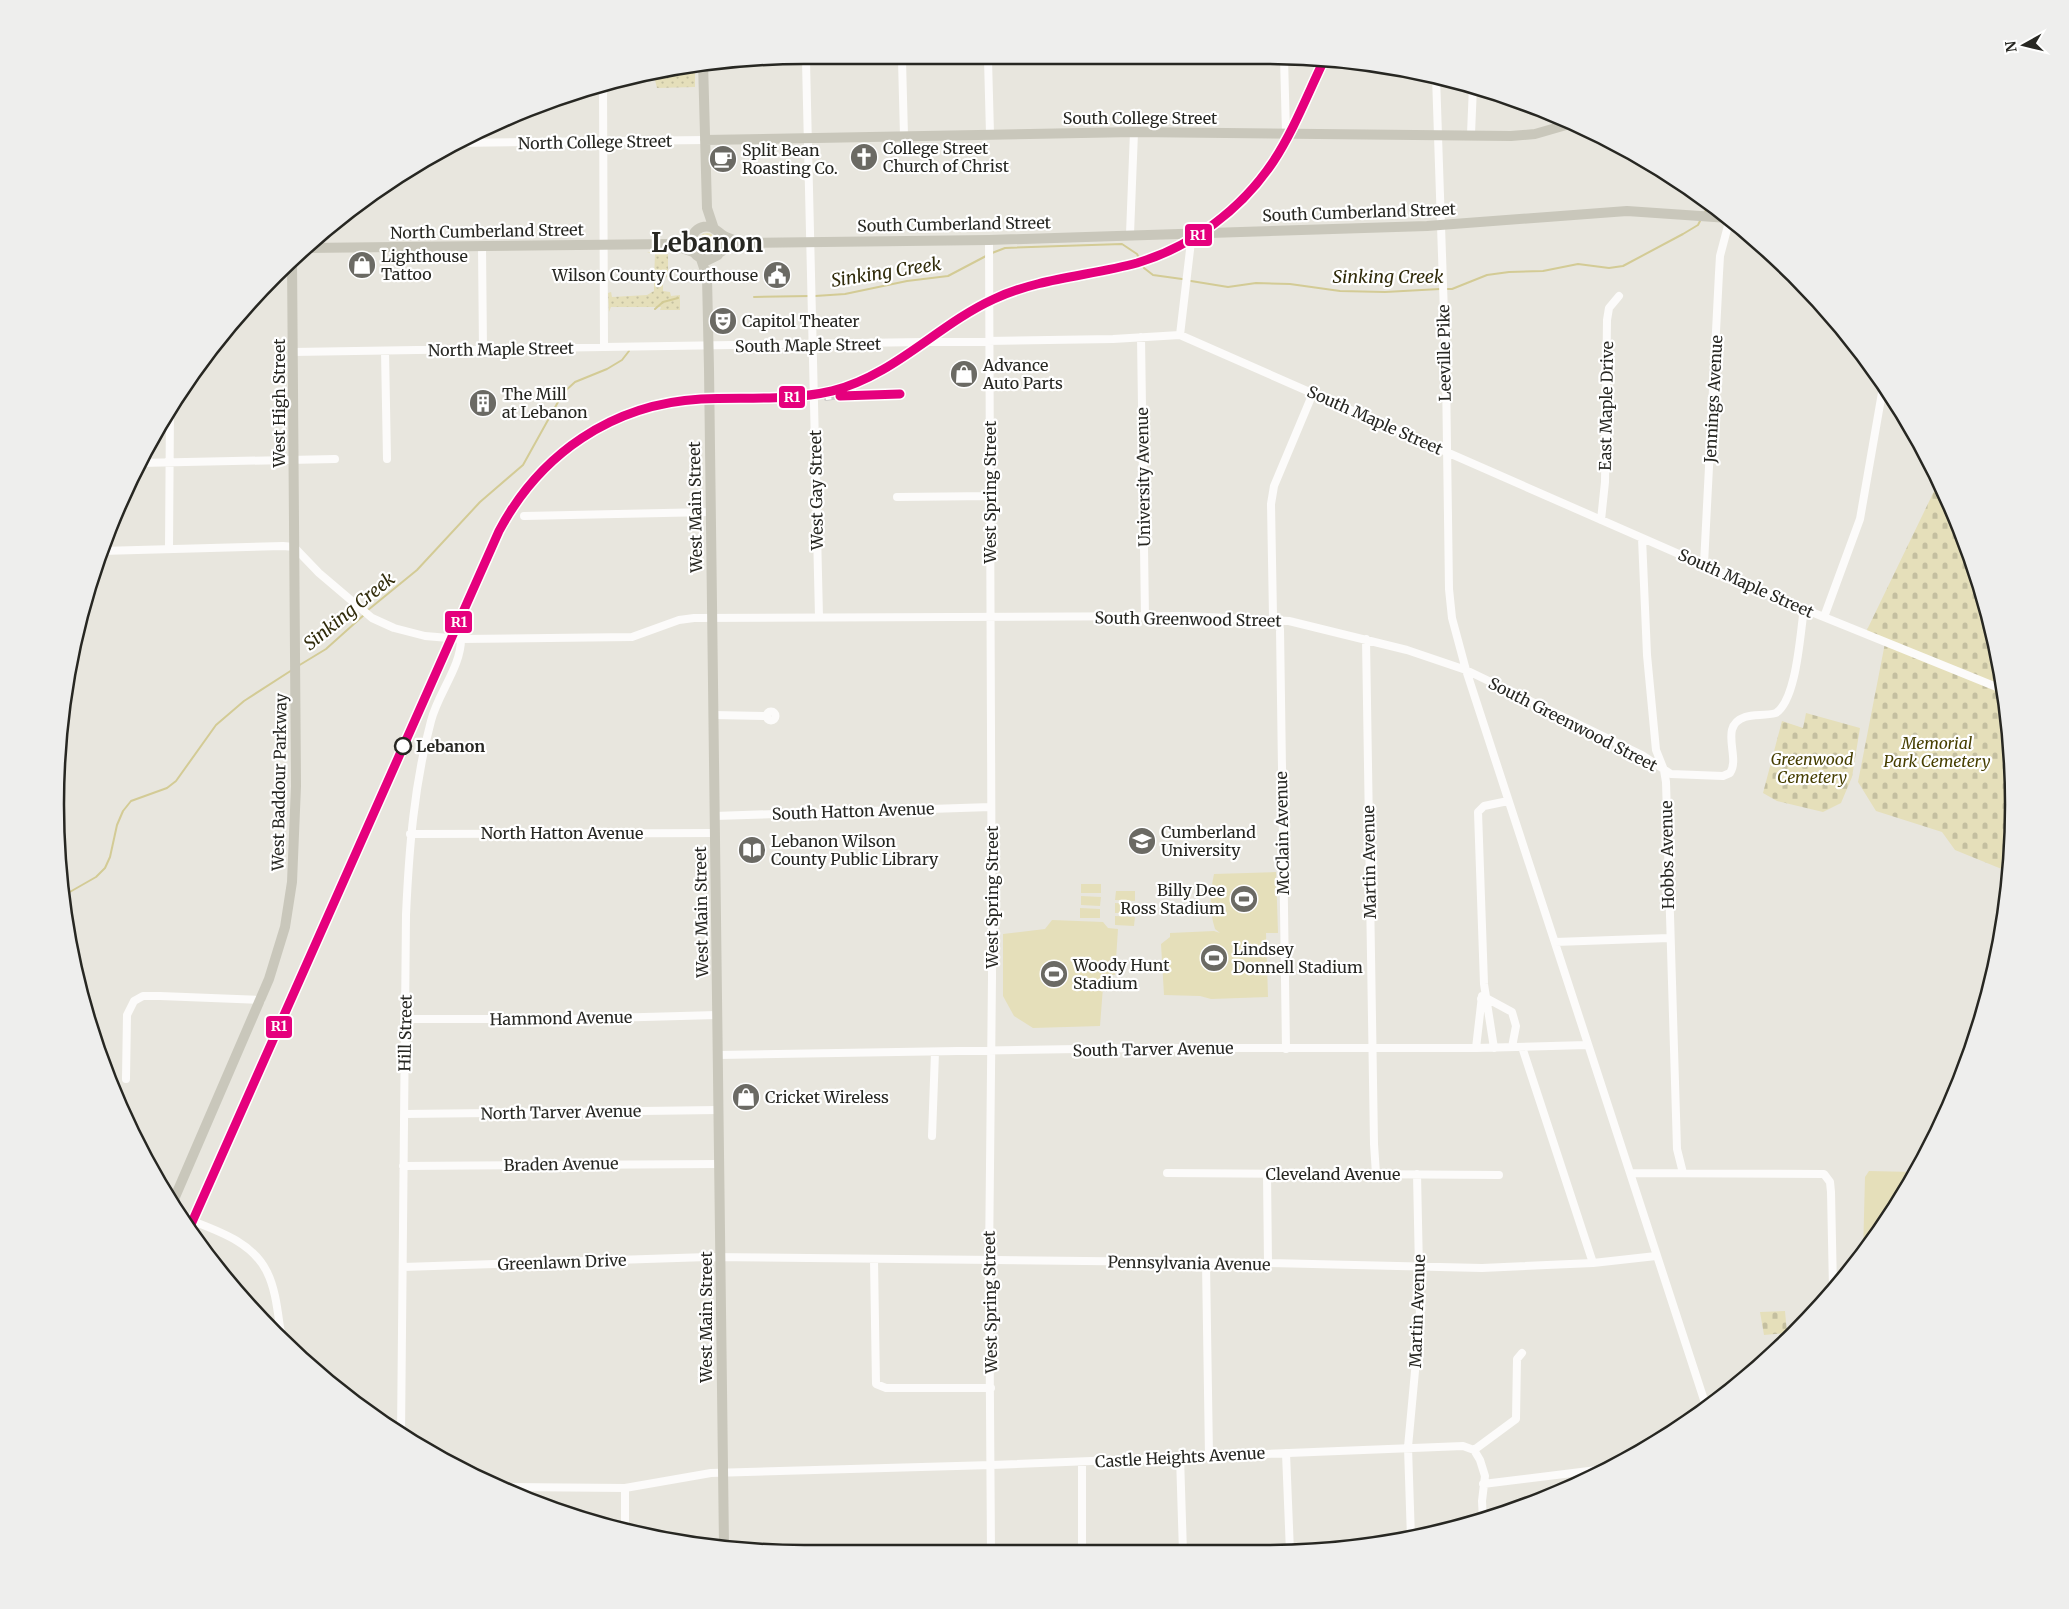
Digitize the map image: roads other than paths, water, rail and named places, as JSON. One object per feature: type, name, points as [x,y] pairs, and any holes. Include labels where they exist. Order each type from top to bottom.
[{"type":"main road","points":[[704,71],[707,208],[723,242],[718,255],[701,259],[693,252],[690,244],[707,208]]},
{"type":"main road","name":"South College Street","points":[[705,140],[1134,132],[1471,134],[1511,136],[1534,134],[1562,126]]},
{"type":"main road","name":"South Cumberland Street","points":[[718,255],[727,247],[743,243],[811,242],[989,245],[1130,234],[1441,225],[1597,213],[1672,212],[1713,216]]},
{"type":"main road","points":[[695,233],[704,227],[743,243]]},
{"type":"main road","name":"North Cumberland Street","points":[[671,244],[695,233]]},
{"type":"main road","name":"North Cumberland Street","points":[[316,248],[671,244],[693,252]]},
{"type":"main road","name":"West Main Street","points":[[707,277],[718,255]]},
{"type":"main road","name":"West Main Street","points":[[701,259],[707,277],[724,1541]]},
{"type":"main road","name":"West High Street","points":[[292,271],[294,547]]},
{"type":"main road","name":"West Baddour Parkway","points":[[176,1195],[261,1000],[285,927],[292,882],[296,826],[294,547]]},
{"type":"street","name":"West Gay Street","points":[[806,64],[819,617]]},
{"type":"street","points":[[902,64],[904,136]]},
{"type":"street","points":[[988,64],[990,134]]},
{"type":"street","points":[[1284,64],[1286,134]]},
{"type":"street","name":"Leeville Pike","points":[[1436,84],[1450,607],[1466,670],[1704,1400]]},
{"type":"street","points":[[603,92],[604,346]]},
{"type":"street","points":[[1471,134],[1473,94]]},
{"type":"street","points":[[1130,234],[1134,132]]},
{"type":"street","name":"North College Street","points":[[471,143],[604,143],[705,140]]},
{"type":"street","name":"Jennings Avenue","points":[[1704,564],[1719,273],[1725,225]]},
{"type":"street","points":[[1180,335],[1192,232]]},
{"type":"street","name":"West Spring Street","points":[[989,245],[992,807],[992,1050],[989,1261],[991,1545]]},
{"type":"street","points":[[482,247],[483,349]]},
{"type":"street","name":"East Maple Drive","points":[[1602,520],[1605,482],[1607,320],[1609,308],[1620,296]]},
{"type":"street","name":"South Maple Street","points":[[708,348],[1180,335],[1824,617],[1995,687]]},
{"type":"street","name":"University Avenue","points":[[1141,337],[1145,617]]},
{"type":"street","name":"North Maple Street","points":[[293,352],[604,346],[708,348]]},
{"type":"street","points":[[385,351],[387,459]]},
{"type":"street","name":"McClain Avenue","points":[[1286,1048],[1280,630],[1275,619],[1271,504],[1274,486],[1313,393]]},
{"type":"street","points":[[1824,617],[1860,520],[1882,395]]},
{"type":"street","points":[[169,549],[170,423]]},
{"type":"street","points":[[147,464],[335,459]]},
{"type":"street","points":[[897,497],[990,496]]},
{"type":"street","points":[[524,516],[710,512]]},
{"type":"street","name":"Hobbs Avenue","points":[[1642,538],[1648,665],[1656,750],[1664,770],[1677,1149],[1683,1172]]},
{"type":"street","points":[[109,551],[294,547]]},
{"type":"street","name":"South Greenwood Street","points":[[294,547],[305,560],[359,609],[387,625],[425,636],[462,639],[632,637],[679,620],[712,618],[1145,617],[1275,619],[1366,639],[1432,657],[1466,670],[1642,755],[1664,770]]},
{"type":"street","points":[[1664,770],[1671,774],[1723,776],[1730,773],[1733,766],[1731,735],[1734,725],[1746,717],[1776,713],[1786,701],[1792,683],[1804,608]]},
{"type":"street","name":"Hill Street","points":[[401,1425],[405,1019],[410,834],[431,722],[460,653],[462,639]]},
{"type":"street","name":"Martin Avenue","points":[[1366,639],[1372,1047],[1376,1174]]},
{"type":"street","points":[[713,715],[767,716]]},
{"type":"street","points":[[1476,1048],[1484,1000],[1478,812],[1484,806],[1508,801]]},
{"type":"street","name":"South Hatton Avenue","points":[[714,816],[992,807]]},
{"type":"street","name":"North Hatton Avenue","points":[[410,834],[715,833]]},
{"type":"street","points":[[1554,942],[1669,938]]},
{"type":"street","points":[[126,1079],[127,1015],[134,1001],[143,996],[261,1000]]},
{"type":"street","points":[[1484,1000],[1488,999],[1512,1012],[1516,1026],[1512,1047]]},
{"type":"street","points":[[1484,1000],[1494,1048]]},
{"type":"street","name":"Hammond Avenue","points":[[405,1019],[571,1019],[717,1015]]},
{"type":"street","name":"South Tarver Avenue","points":[[718,1055],[992,1050],[1494,1048],[1588,1045]]},
{"type":"street","points":[[1522,1047],[1594,1263]]},
{"type":"street","points":[[932,1136],[935,1052]]},
{"type":"street","name":"North Tarver Avenue","points":[[404,1114],[718,1110]]},
{"type":"street","name":"Braden Avenue","points":[[403,1166],[719,1164]]},
{"type":"street","name":"Cleveland Avenue","points":[[1167,1173],[1499,1175]]},
{"type":"street","points":[[1631,1173],[1819,1173],[1825,1176],[1830,1182],[1831,1192],[1833,1278]]},
{"type":"street","points":[[1267,1174],[1268,1264]]},
{"type":"street","name":"Martin Avenue","points":[[1411,1531],[1408,1447],[1418,1340],[1420,1268],[1417,1174]]},
{"type":"street","points":[[193,1221],[232,1238],[246,1247],[261,1263],[270,1282],[277,1324]]},
{"type":"street","name":"Pennsylvania Avenue","points":[[721,1257],[1482,1268],[1594,1263],[1656,1256]]},
{"type":"street","name":"Greenlawn Drive","points":[[403,1267],[721,1257]]},
{"type":"street","points":[[874,1260],[876,1384],[886,1388],[991,1388]]},
{"type":"street","points":[[1206,1263],[1208,1456]]},
{"type":"street","points":[[1483,1512],[1484,1468],[1474,1450],[1516,1418],[1517,1359],[1522,1353]]},
{"type":"street","name":"Castle Heights Avenue","points":[[517,1487],[625,1488],[694,1475],[724,1473],[1082,1462],[1408,1447],[1454,1446],[1474,1450]]},
{"type":"street","points":[[1286,1452],[1290,1544]]},
{"type":"street","points":[[1180,1456],[1183,1545]]},
{"type":"street","points":[[1082,1462],[1082,1545]]},
{"type":"street","points":[[1483,1484],[1587,1471]]},
{"type":"street","points":[[625,1488],[625,1523]]},
{"type":"waterway","name":"Sinking Creek","points":[[1444,289],[1452,289],[1487,275],[1509,272],[1543,271],[1578,264],[1609,268],[1623,266],[1683,234],[1698,225],[1700,221]]},
{"type":"waterway","name":"Sinking Creek","points":[[992,253],[1005,248],[1122,244],[1137,254],[1144,268],[1153,275],[1182,279]]},
{"type":"waterway","name":"Sinking Creek","points":[[815,296],[845,294],[907,281],[948,276],[986,256]]},
{"type":"waterway","name":"Sinking Creek","points":[[1191,281],[1228,287],[1256,283],[1290,284],[1340,291],[1385,292],[1440,289]]},
{"type":"waterway","name":"Sinking Creek","points":[[754,297],[810,296]]},
{"type":"waterway","name":"Sinking Creek","points":[[655,309],[663,302],[678,298]]},
{"type":"waterway","name":"Sinking Creek","points":[[368,610],[417,570],[480,502],[523,465],[563,393],[575,382],[607,369],[622,360],[629,351]]},
{"type":"waterway","name":"Sinking Creek","points":[[298,666],[326,649],[365,614]]},
{"type":"waterway","name":"Sinking Creek","points":[[69,892],[96,877],[105,868],[110,857],[117,825],[123,811],[131,801],[167,788],[176,781],[216,725],[244,701],[292,670]]},
{"type":"railway","points":[[420,707],[508,515],[524,491],[565,450],[615,420],[642,410],[671,403],[700,399],[801,396],[834,390],[856,383],[896,362],[973,311],[1009,293],[1044,282],[1132,264],[1153,258],[1173,249],[1212,226],[1247,196],[1261,179],[1288,136],[1321,66]]},
{"type":"railway","points":[[826,399],[858,394],[900,394]]},
{"type":"place","name":"College Street Church of Christ","points":[[864,157]]},
{"type":"place","name":"Split Bean Roasting Co.","points":[[723,159]]},
{"type":"place","name":"Lighthouse Tattoo","points":[[362,265]]},
{"type":"place","name":"Wilson County Courthouse","points":[[777,275]]},
{"type":"place","name":"Capitol Theater","points":[[723,321]]},
{"type":"place","name":"Advance Auto Parts","points":[[964,374]]},
{"type":"place","name":"The Mill at Lebanon","points":[[483,403]]},
{"type":"place","name":"Lebanon","points":[[403,746]]},
{"type":"place","name":"Cumberland University","points":[[1142,841]]},
{"type":"place","name":"Lebanon Wilson County Public Library","points":[[752,850]]},
{"type":"place","name":"Billy Dee Ross Stadium","points":[[1244,899]]},
{"type":"place","name":"Lindsey Donnell Stadium","points":[[1214,958]]},
{"type":"place","name":"Woody Hunt Stadium","points":[[1054,974]]},
{"type":"place","name":"Cricket Wireless","points":[[746,1097]]},
{"type":"district","name":"Lebanon","points":[[707,242]]},
{"type":"park label","name":"Memorial Park Cemetery","points":[[1937,752]]},
{"type":"park label","name":"Greenwood Cemetery","points":[[1812,768]]}]
